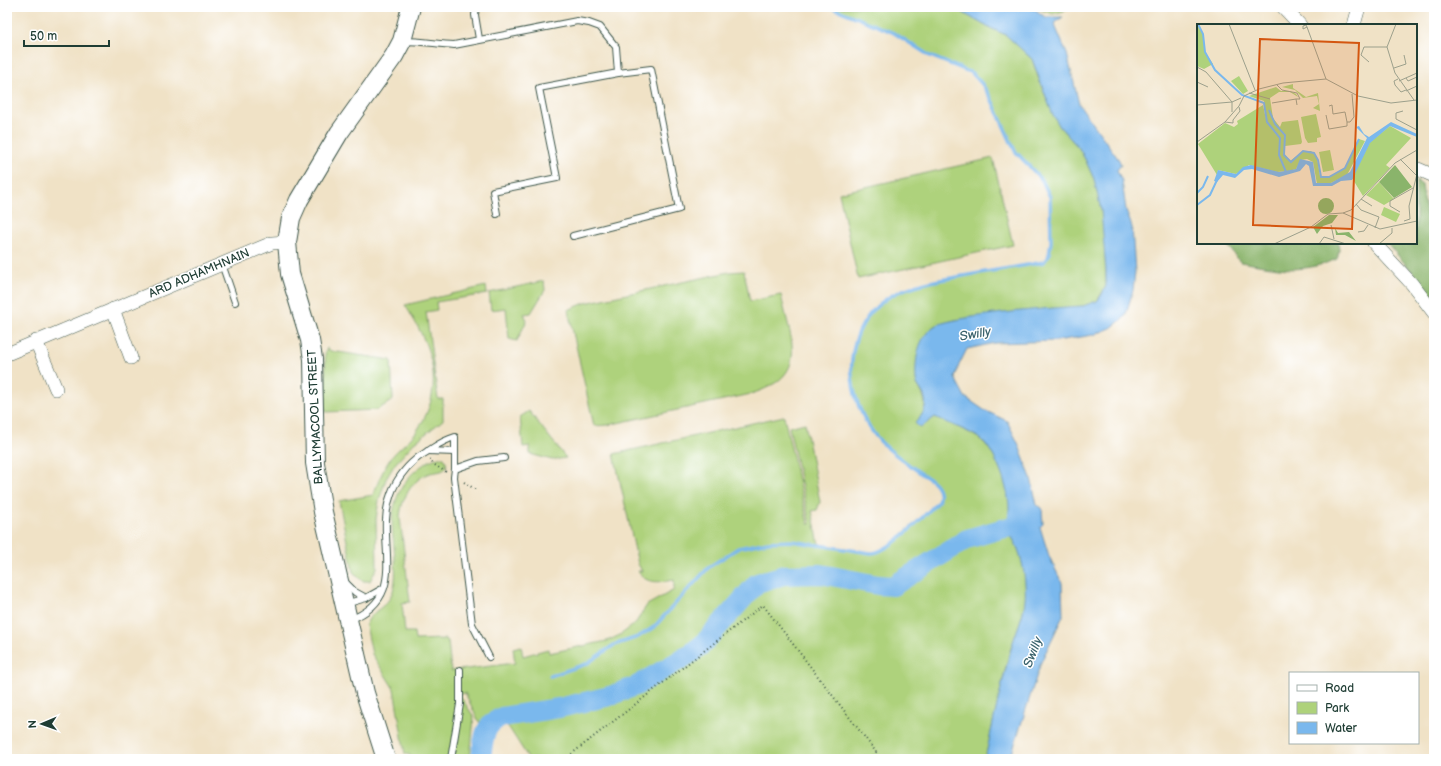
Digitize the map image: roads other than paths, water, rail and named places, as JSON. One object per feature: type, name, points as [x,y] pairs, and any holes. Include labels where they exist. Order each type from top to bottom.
[{"type":"main road","name":"BALLYMACOOL STREET","points":[[386,759],[365,693],[336,574],[323,512],[316,466],[313,360],[310,340],[290,274],[287,242],[291,218],[298,200],[320,162],[389,64],[402,41],[411,7]]},
{"type":"street","points":[[1283,7],[1299,24]]},
{"type":"street","points":[[1354,24],[1359,7]]},
{"type":"street","points":[[1418,169],[1434,176]]},
{"type":"street","name":"ARD ADHAMHNAIN","points":[[7,354],[272,243],[287,242]]},
{"type":"street","points":[[1375,244],[1412,284],[1434,313]]},
{"type":"street","points":[[113,309],[131,358]]},
{"type":"street","points":[[36,341],[56,389]]},
{"type":"lane","points":[[476,7],[475,15],[479,39]]},
{"type":"lane","points":[[402,41],[426,41],[436,44],[454,45],[577,21],[600,27],[616,47],[618,73]]},
{"type":"lane","points":[[496,214],[493,192],[557,178],[539,88],[618,73],[651,69],[679,209],[573,236]]},
{"type":"lane","points":[[222,264],[235,302]]},
{"type":"lane","points":[[346,612],[362,614],[374,606],[382,589],[387,577],[386,519],[391,494],[408,466],[442,441],[455,437],[454,477],[472,624],[489,657]]},
{"type":"lane","points":[[428,452],[455,452]]},
{"type":"lane","points":[[455,469],[478,461],[504,458]]},
{"type":"lane","points":[[336,574],[356,592],[366,598]]},
{"type":"lane","points":[[346,612],[382,589]]},
{"type":"lane","points":[[452,759],[460,704],[460,670]]},
{"type":"water","name":"Swilly","points":[[953,7],[1025,7],[1036,10],[1045,17],[1063,17],[1054,23],[1067,54],[1079,104],[1119,160],[1121,165],[1117,170],[1122,181],[1126,210],[1132,227],[1135,272],[1133,290],[1125,317],[1111,328],[1093,335],[1057,341],[995,343],[967,349],[959,365],[955,378],[965,397],[984,410],[1007,421],[1018,443],[1031,478],[1037,505],[1042,509],[1043,524],[1040,527],[1049,556],[1062,583],[1063,616],[1041,662],[1010,759],[985,759],[1004,676],[1023,612],[1025,600],[1024,571],[1018,549],[1008,533],[1001,529],[1007,522],[1009,511],[1005,484],[994,458],[982,440],[935,417],[920,428],[915,423],[923,412],[925,406],[924,396],[916,380],[918,351],[923,338],[928,332],[933,327],[943,323],[959,319],[1005,313],[1083,306],[1097,301],[1106,286],[1106,271],[1101,210],[1094,179],[1079,148],[1060,127],[1052,113],[1032,59],[1006,35],[984,25]]},
{"type":"waterway","points":[[550,676],[586,664],[614,645],[638,637],[654,627],[709,567],[738,548],[768,542],[791,541],[871,553],[888,547],[897,540],[938,502],[939,491],[933,482],[890,451],[881,442],[868,424],[858,405],[853,384],[852,363],[855,342],[864,323],[877,306],[896,293],[904,290],[938,280],[1044,262],[1049,255],[1051,242],[1050,197],[1042,180],[1015,151],[991,98],[982,84],[972,73],[930,56],[894,33],[831,7]]},
{"type":"waterway","points":[[481,759],[485,734],[487,729],[495,720],[502,717],[559,708],[610,696],[636,686],[690,654],[703,644],[757,583],[784,575],[821,574],[878,585],[893,586],[967,539],[1001,529],[1026,525]]}]
